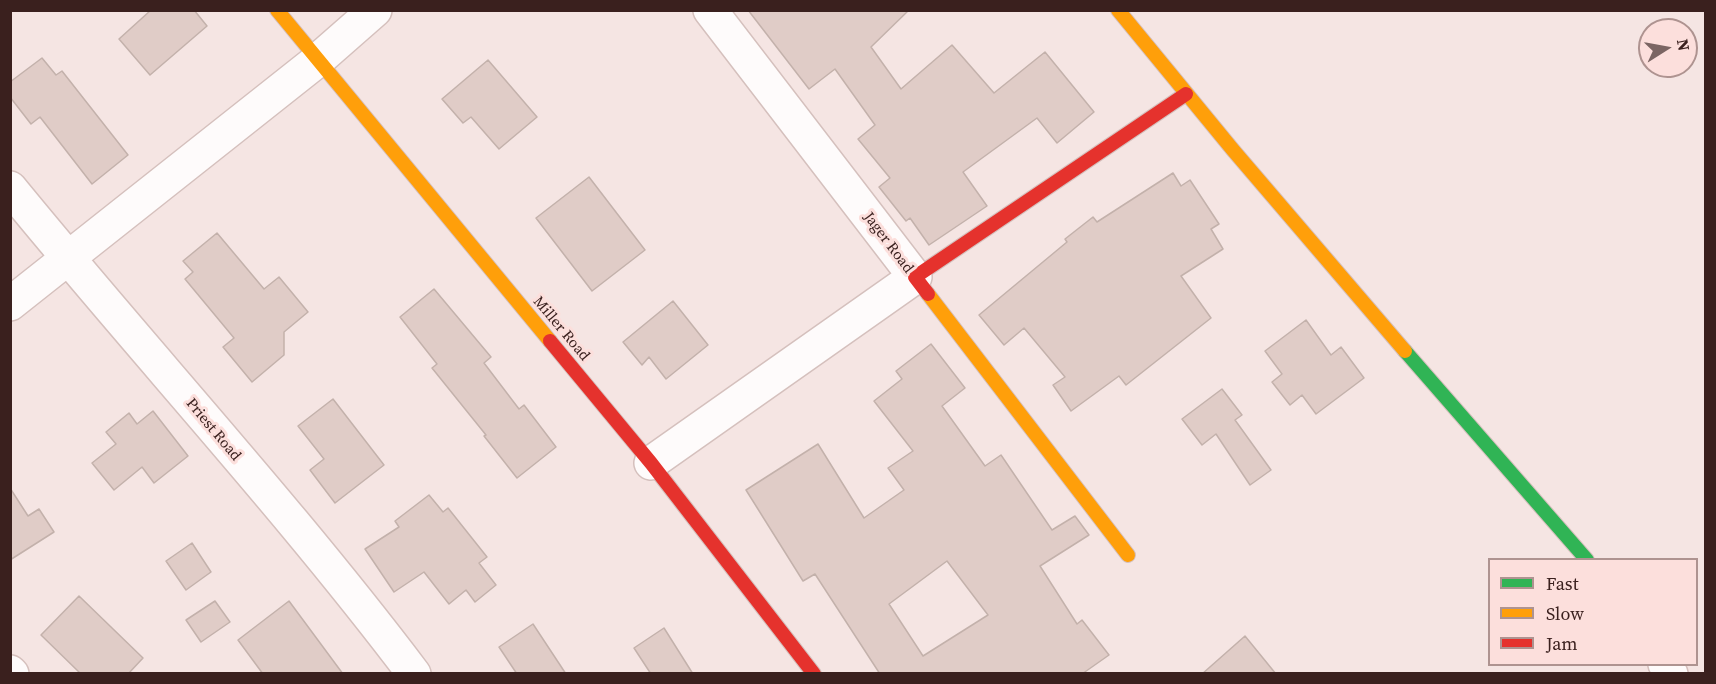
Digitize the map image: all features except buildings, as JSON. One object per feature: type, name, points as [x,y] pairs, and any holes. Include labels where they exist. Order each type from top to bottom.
[{"type":"street","name":"Miller Road","points":[[277,10],[651,463],[813,674]]},
{"type":"street","points":[[10,304],[318,60],[375,10]]},
{"type":"street","name":"Jager Road","points":[[651,463],[915,277],[710,10]]},
{"type":"street","points":[[1118,10],[1361,301],[1585,558]]},
{"type":"street","points":[[1128,555],[915,277],[1186,94]]},
{"type":"street","name":"Priest Road","points":[[10,188],[356,598],[414,674]]},
{"type":"traffic: fast","points":[[1405,351],[1585,558]]},
{"type":"traffic: slow","points":[[277,10],[550,341]]},
{"type":"traffic: slow","points":[[1118,10],[1233,150],[1405,351]]},
{"type":"traffic: slow","points":[[928,294],[1128,555]]},
{"type":"traffic: jam","points":[[928,294],[915,277],[1186,94]]},
{"type":"traffic: jam","points":[[550,341],[651,463],[814,674]]}]
